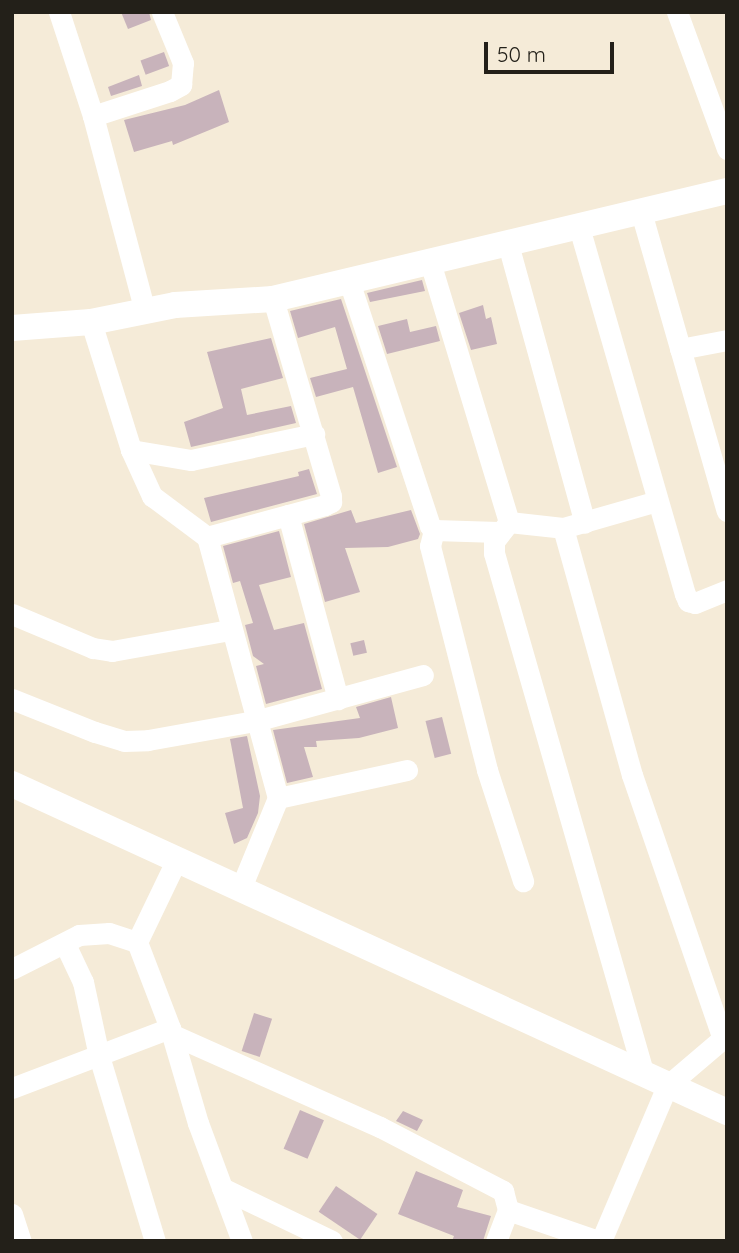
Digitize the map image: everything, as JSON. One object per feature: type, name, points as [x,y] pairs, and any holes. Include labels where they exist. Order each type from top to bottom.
[{"type":"main road","points":[[12,328],[91,322],[206,302],[272,299],[727,191]]},
{"type":"main road","points":[[12,784],[727,1112]]},
{"type":"street","points":[[59,12],[93,116],[145,311]]},
{"type":"street","points":[[93,116],[170,92],[181,85],[183,63],[162,12]]},
{"type":"street","points":[[677,12],[727,149]]},
{"type":"street","points":[[641,212],[727,510]]},
{"type":"street","points":[[579,227],[688,601],[695,603],[727,590]]},
{"type":"street","points":[[508,244],[585,523]]},
{"type":"street","points":[[430,262],[504,527]]},
{"type":"street","points":[[349,281],[430,526],[434,530],[563,528],[657,501]]},
{"type":"street","points":[[207,537],[331,502],[314,434],[272,299]]},
{"type":"street","points":[[91,322],[131,450],[152,496],[207,537],[230,630],[278,798],[240,890]]},
{"type":"street","points":[[681,349],[727,340]]},
{"type":"street","points":[[131,450],[191,460],[314,434]]},
{"type":"street","points":[[288,515],[338,699]]},
{"type":"street","points":[[504,527],[494,541],[494,552],[655,1081],[599,1241],[508,1210]]},
{"type":"street","points":[[563,528],[632,775],[725,1036],[655,1081]]},
{"type":"street","points":[[434,530],[430,546],[433,559],[487,770],[523,881]]},
{"type":"street","points":[[12,614],[93,648],[112,651],[230,630]]},
{"type":"street","points":[[12,699],[124,741],[148,740],[255,721],[423,675]]},
{"type":"street","points":[[278,798],[407,770]]},
{"type":"street","points":[[176,861],[137,942],[170,1031],[198,1123],[242,1241]]},
{"type":"street","points":[[12,969],[79,935],[110,933],[150,916]]},
{"type":"street","points":[[110,933],[137,942]]},
{"type":"street","points":[[65,944],[83,982],[99,1056],[155,1241]]},
{"type":"street","points":[[12,1088],[170,1031],[380,1126],[503,1191],[508,1210],[496,1241]]},
{"type":"street","points":[[222,1188],[332,1241]]},
{"type":"street","points":[[12,1214],[18,1238]]},
{"type":"building","points":[[121,12],[149,12],[151,20],[128,29]]},
{"type":"building","points":[[164,52],[169,66],[146,75],[141,61]]},
{"type":"building","points":[[139,75],[142,86],[111,96],[108,87]]},
{"type":"building","points":[[219,90],[229,122],[173,145],[172,141],[134,152],[124,120],[185,105]]},
{"type":"building","points":[[422,280],[425,291],[370,302],[367,293]]},
{"type":"building","points":[[341,299],[397,467],[378,473],[353,387],[316,397],[310,378],[347,369],[335,327],[298,338],[290,311]]},
{"type":"building","points":[[483,305],[486,319],[491,317],[497,344],[471,350],[459,313]]},
{"type":"building","points":[[407,319],[410,332],[436,326],[440,341],[387,354],[378,326]]},
{"type":"building","points":[[271,338],[283,378],[241,389],[247,415],[291,406],[296,423],[191,447],[184,422],[223,408],[207,352]]},
{"type":"building","points":[[309,469],[317,494],[211,522],[204,498],[299,476],[298,472]]},
{"type":"building","points":[[351,510],[356,523],[411,510],[420,534],[418,539],[388,547],[345,548],[360,592],[325,602],[304,524]]},
{"type":"building","points":[[279,531],[291,577],[259,585],[274,630],[304,623],[322,689],[266,704],[256,666],[264,664],[253,656],[245,625],[253,623],[240,581],[233,583],[223,546]]},
{"type":"building","points":[[364,640],[367,653],[353,656],[350,643]]},
{"type":"building","points":[[391,697],[398,728],[359,738],[316,741],[317,747],[304,747],[313,777],[287,783],[273,730],[360,718],[356,707]]},
{"type":"building","points":[[442,717],[451,754],[435,758],[426,721]]},
{"type":"building","points":[[247,736],[260,796],[258,813],[247,838],[234,844],[225,813],[243,808],[230,739]]},
{"type":"building","points":[[254,1013],[272,1019],[260,1057],[242,1051]]},
{"type":"building","points":[[300,1110],[324,1120],[308,1159],[284,1149]]},
{"type":"building","points":[[403,1111],[423,1120],[417,1131],[396,1121]]},
{"type":"building","points":[[416,1171],[463,1190],[457,1207],[491,1216],[483,1241],[452,1241],[454,1236],[398,1214]]},
{"type":"building","points":[[336,1186],[377,1214],[360,1240],[319,1212]]}]
